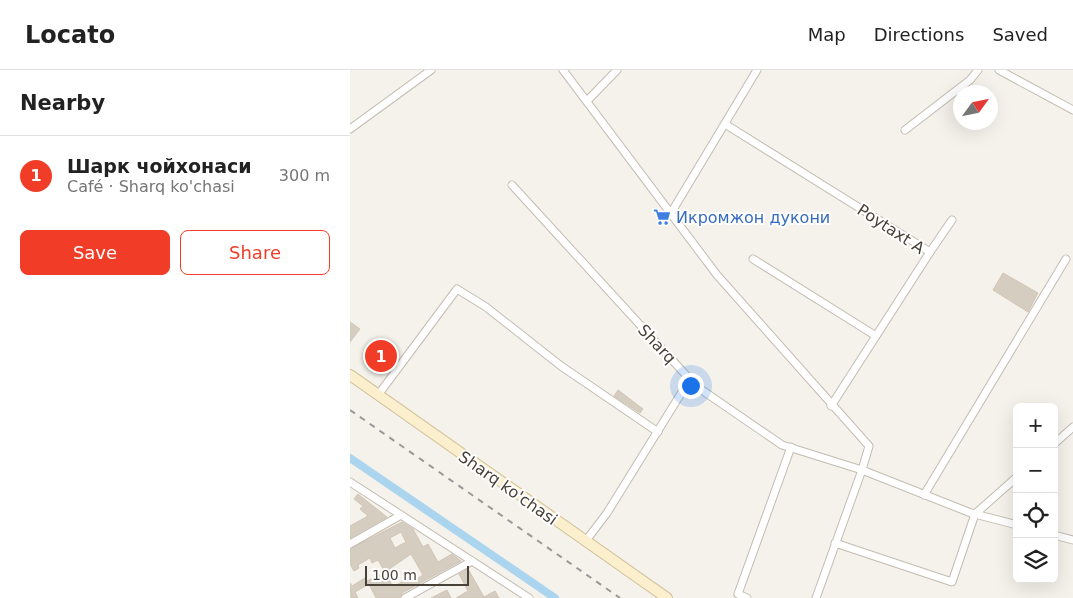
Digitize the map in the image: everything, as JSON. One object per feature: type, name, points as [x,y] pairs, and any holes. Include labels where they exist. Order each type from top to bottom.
[{"type":"main road","name":"Sharq ko'chasi","points":[[350,376],[667,598]]},
{"type":"street","points":[[350,129],[431,70]]},
{"type":"street","points":[[563,70],[717,275],[868,446],[862,470],[816,598]]},
{"type":"street","points":[[587,102],[617,70]]},
{"type":"street","points":[[671,213],[757,70]]},
{"type":"street","points":[[905,130],[970,80],[978,70]]},
{"type":"street","points":[[998,70],[1073,110]]},
{"type":"street","name":"Poytaxt A","points":[[725,124],[930,252],[832,406]]},
{"type":"street","name":"Sharq","points":[[512,185],[696,386],[782,445],[862,470],[975,514],[1013,524]]},
{"type":"street","points":[[930,252],[952,220]]},
{"type":"street","points":[[753,259],[876,336]]},
{"type":"street","points":[[924,495],[1066,259]]},
{"type":"street","points":[[378,395],[457,290],[486,306],[561,366],[658,432]]},
{"type":"street","points":[[585,542],[607,514],[690,379]]},
{"type":"street","points":[[1058,440],[1073,427]]},
{"type":"street","points":[[747,598],[738,594],[791,447]]},
{"type":"street","points":[[836,543],[952,582],[975,514],[1013,481]]},
{"type":"street","points":[[350,482],[530,598]]},
{"type":"street","points":[[350,544],[401,515]]},
{"type":"street","points":[[1058,536],[1073,540]]},
{"type":"street","points":[[405,598],[472,561]]},
{"type":"building","points":[[1003,273],[1038,293],[1028,312],[993,290]]},
{"type":"building","points":[[350,322],[360,329],[350,342]]},
{"type":"building","points":[[618,390],[643,409],[640,413],[614,396]]},
{"type":"building","points":[[358,494],[387,517],[350,538],[350,526],[368,516],[360,509],[363,506],[354,499]]},
{"type":"building","points":[[402,522],[413,529],[423,547],[428,544],[438,562],[452,554],[461,561],[402,593],[400,598],[376,598],[369,584],[355,592],[358,598],[351,598],[350,583],[352,586],[365,578],[367,581],[385,572],[378,560],[372,563],[370,558],[358,565],[359,568],[354,571],[350,564],[350,549]],"holes":[[[401,532],[406,542],[395,548],[390,538]],[[411,554],[423,575],[414,581],[412,576],[393,587],[385,572]]]},
{"type":"building","points":[[468,569],[484,597],[495,591],[499,598],[456,598],[468,591],[459,574]]},
{"type":"building","points":[[447,590],[451,598],[431,598]]},
{"type":"waterway","points":[[350,458],[555,598]]},
{"type":"railway","points":[[350,410],[620,598]]},
{"type":"place","name":"Икромжон дукони","points":[[662,217]]},
{"type":"place","name":"Шарк чойхонаси","points":[[381,356]]}]
